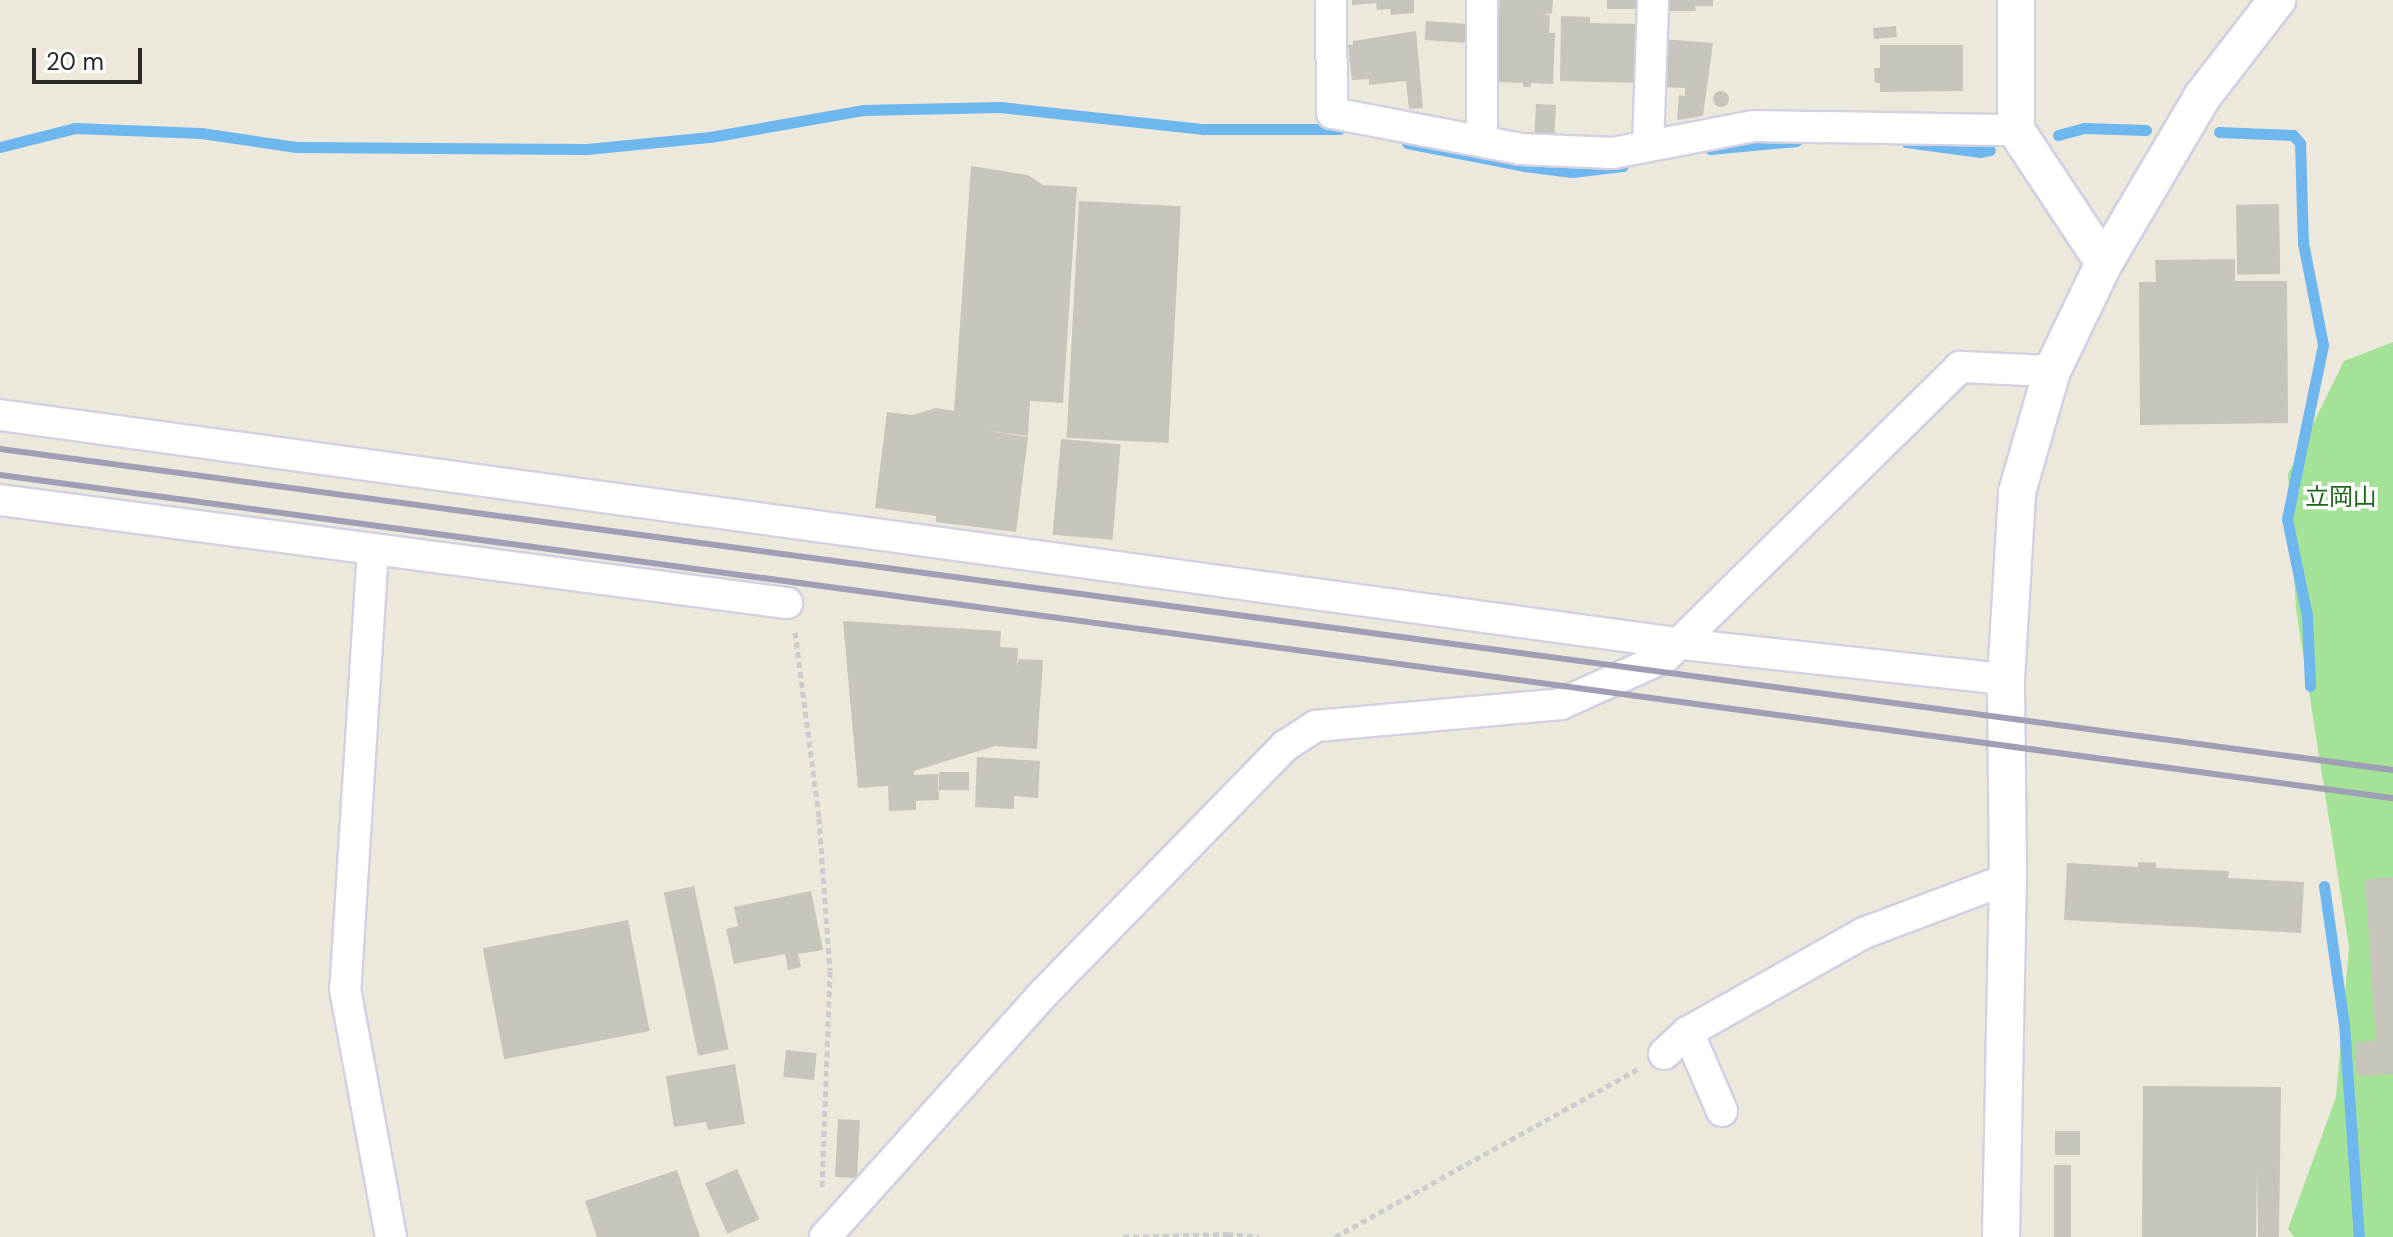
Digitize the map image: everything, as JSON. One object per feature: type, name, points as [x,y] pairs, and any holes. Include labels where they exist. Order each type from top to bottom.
[{"type":"street","points":[[1331,0],[1332,113],[1520,149],[1613,153],[1753,126],[2016,130]]},
{"type":"street","points":[[1482,0],[1482,141]]},
{"type":"street","points":[[1648,146],[1653,0]]},
{"type":"street","points":[[2016,0],[2016,130],[2104,263]]},
{"type":"street","points":[[2001,1237],[2008,879],[2006,679],[2017,492],[2052,371],[2104,263],[2202,97],[2277,0]]},
{"type":"street","points":[[831,1230],[1044,993],[1285,746],[1316,726],[1561,704],[1665,657],[1682,644],[1960,367],[2052,371]]},
{"type":"street","points":[[0,415],[1682,644],[2006,679]]},
{"type":"street","points":[[0,500],[787,603]]},
{"type":"street","points":[[373,549],[345,989],[391,1237]]},
{"type":"street","points":[[1664,1054],[1688,1032],[1864,933],[2008,879]]},
{"type":"street","points":[[1688,1032],[1722,1111]]},
{"type":"path","points":[[787,603],[794,627],[823,863],[830,971],[821,1203],[831,1230]]},
{"type":"path","points":[[1335,1237],[1664,1054]]},
{"type":"path","points":[[1123,1237],[1227,1234],[1259,1237]]},
{"type":"green space","name":"立岡山","points":[[2393,342],[2393,1237],[2294,1237],[2288,1229],[2336,1097],[2349,947],[2296,609],[2288,474],[2344,361]]},
{"type":"building","points":[[1352,0],[1414,0],[1414,13],[1391,15],[1390,9],[1377,10],[1376,3],[1352,5]]},
{"type":"building","points":[[1500,0],[1553,0],[1552,13],[1543,15],[1550,15],[1549,33],[1555,33],[1553,84],[1531,83],[1531,87],[1523,87],[1523,83],[1496,82],[1496,11],[1499,11]]},
{"type":"building","points":[[1607,0],[1637,0],[1637,9],[1607,9]]},
{"type":"building","points":[[1667,0],[1713,0],[1713,6],[1695,6],[1696,11],[1667,11]]},
{"type":"building","points":[[1561,16],[1590,17],[1590,23],[1641,24],[1639,83],[1560,81]]},
{"type":"building","points":[[1426,21],[1466,24],[1465,43],[1425,40]]},
{"type":"building","points":[[1896,26],[1897,37],[1874,39],[1873,28]]},
{"type":"building","points":[[1416,31],[1423,108],[1409,109],[1406,81],[1369,85],[1369,79],[1352,80],[1348,45],[1353,45],[1353,41]]},
{"type":"building","points":[[1661,39],[1713,43],[1703,116],[1677,120],[1679,95],[1685,96],[1685,88],[1658,87]]},
{"type":"building","points":[[1880,45],[1963,45],[1963,91],[1880,92],[1880,83],[1875,83],[1874,68],[1880,68]]},
{"type":"building","points":[[1718,91],[1724,91],[1729,99],[1727,105],[1718,107],[1713,102],[1713,96]]},
{"type":"building","points":[[1536,104],[1556,105],[1554,136],[1534,135]]},
{"type":"building","points":[[971,166],[1028,175],[1043,185],[1077,187],[1063,403],[1030,401],[1028,436],[983,430],[1028,437],[1016,532],[936,522],[936,516],[875,508],[887,412],[912,415],[936,408],[954,411]]},
{"type":"building","points":[[1079,201],[1181,206],[1168,443],[1067,438]]},
{"type":"building","points":[[2279,204],[2280,274],[2237,275],[2236,205]]},
{"type":"building","points":[[2235,259],[2235,281],[2287,281],[2288,423],[2140,425],[2139,282],[2156,282],[2155,260]]},
{"type":"building","points":[[1061,439],[1121,444],[1112,540],[1053,535]]},
{"type":"building","points":[[843,621],[1001,631],[1000,647],[1018,648],[1017,668],[1019,659],[1043,660],[1037,749],[995,746],[914,771],[914,775],[938,774],[939,800],[916,801],[916,810],[889,811],[888,786],[858,788]]},
{"type":"building","points":[[977,757],[1040,761],[1038,798],[1014,796],[1014,809],[975,807]]},
{"type":"building","points":[[939,772],[969,772],[969,790],[939,790]]},
{"type":"building","points":[[2138,862],[2156,863],[2156,868],[2229,871],[2228,878],[2304,882],[2301,933],[2064,920],[2067,863],[2138,867]]},
{"type":"building","points":[[2393,877],[2393,1074],[2357,1076],[2355,1042],[2376,1041],[2365,880]]},
{"type":"building","points":[[694,886],[729,1049],[698,1056],[664,892]]},
{"type":"building","points":[[811,891],[823,950],[798,954],[801,967],[788,970],[785,954],[734,964],[726,929],[738,926],[734,907]]},
{"type":"building","points":[[628,920],[650,1031],[504,1059],[483,948]]},
{"type":"building","points":[[786,1050],[817,1053],[814,1080],[783,1077]]},
{"type":"building","points":[[735,1064],[745,1124],[708,1130],[706,1122],[674,1127],[666,1076]]},
{"type":"building","points":[[2143,1086],[2281,1087],[2279,1237],[2258,1237],[2257,1171],[2256,1237],[2142,1237]]},
{"type":"building","points":[[838,1119],[860,1120],[857,1178],[835,1177]]},
{"type":"building","points":[[2055,1131],[2080,1131],[2080,1155],[2055,1155]]},
{"type":"building","points":[[2054,1165],[2071,1165],[2071,1237],[2054,1237]]},
{"type":"building","points":[[737,1169],[759,1219],[727,1233],[705,1183]]},
{"type":"building","points":[[677,1170],[700,1237],[597,1237],[585,1201]]},
{"type":"waterway","points":[[0,147],[75,128],[201,133],[296,147],[587,149],[710,137],[863,110],[1000,107],[1204,129],[1339,129]]},
{"type":"waterway","points":[[2058,135],[2084,128],[2146,130]]},
{"type":"waterway","points":[[2219,132],[2293,135],[2300,143],[2303,243],[2323,345],[2287,519],[2307,616],[2310,686]]},
{"type":"waterway","points":[[1710,149],[1797,141]]},
{"type":"waterway","points":[[1906,142],[1980,152],[1990,150]]},
{"type":"waterway","points":[[1407,143],[1572,172],[1623,166]]},
{"type":"waterway","points":[[2324,886],[2344,1024],[2359,1237]]},
{"type":"railway","points":[[0,449],[2393,770]]},
{"type":"railway","points":[[0,475],[2393,798]]}]
